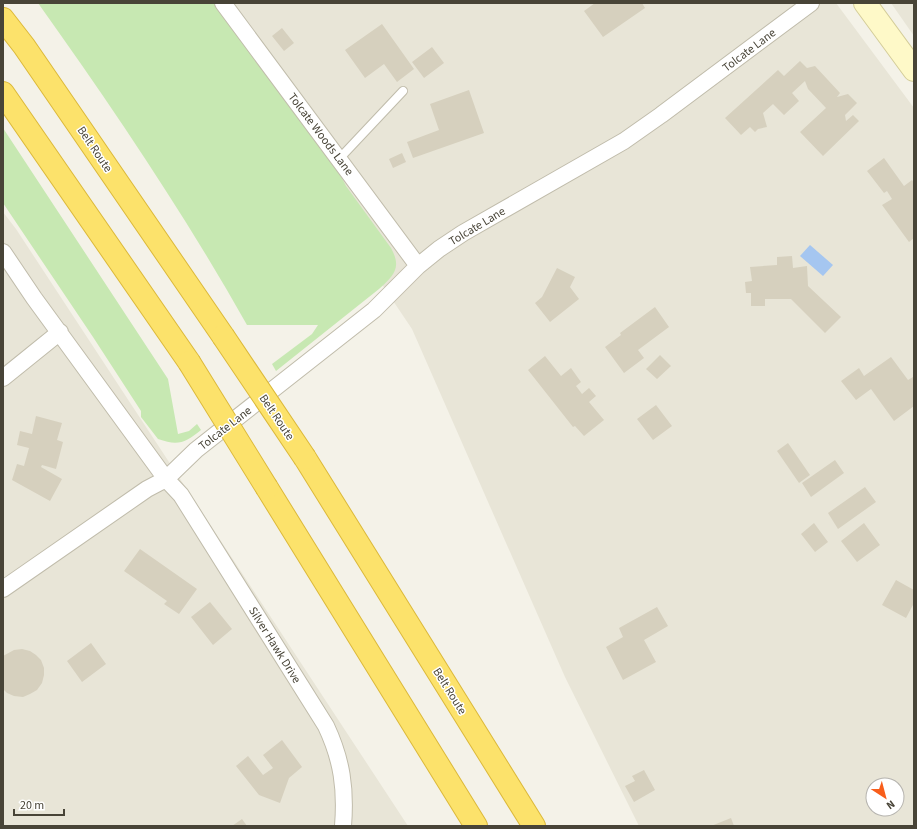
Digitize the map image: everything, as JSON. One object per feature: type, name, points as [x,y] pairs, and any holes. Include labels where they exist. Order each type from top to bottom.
[{"type":"highway","name":"Belt Route","points":[[3,19],[24,46],[223,336],[304,458],[534,826]]},
{"type":"highway","points":[[3,93],[188,362],[476,826]]},
{"type":"main road","points":[[865,3],[914,70]]},
{"type":"street","name":"Tolcate Woods Lane","points":[[223,3],[418,266]]},
{"type":"street","name":"Tolcate Lane","points":[[3,589],[147,489],[166,479],[196,450],[374,310],[418,266],[439,250],[464,233],[624,141],[811,3]]},
{"type":"street","points":[[3,252],[34,298],[166,479]]},
{"type":"street","points":[[3,378],[60,332]]},
{"type":"street","name":"Silver Hawk Drive","points":[[166,479],[181,495],[326,726],[338,756],[342,772],[344,802],[343,826]]},
{"type":"lane","points":[[339,159],[403,91]]},
{"type":"shaded area","points":[[193,3],[836,3],[914,108],[914,826],[639,826],[565,677],[412,329]]},
{"type":"shaded area","points":[[891,3],[914,3],[914,36]]},
{"type":"shaded area","points":[[3,212],[16,229],[408,826],[3,826]]},
{"type":"green space","points":[[38,3],[214,3],[304,122],[337,168],[346,186],[391,248],[396,261],[396,266],[395,271],[389,280],[276,371],[272,364],[312,334],[318,325],[247,325],[173,201],[93,81]]},
{"type":"green space","points":[[3,128],[168,379],[178,434],[189,431],[197,424],[201,430],[190,438],[176,443],[158,439],[141,417],[141,411],[3,203]]},
{"type":"water","points":[[810,245],[833,265],[823,276],[800,256]]},
{"type":"building","points":[[595,3],[642,3],[645,8],[603,37],[584,11]]},
{"type":"building","points":[[382,24],[414,69],[397,82],[384,64],[365,78],[345,50]]},
{"type":"building","points":[[282,28],[294,43],[284,51],[272,36]]},
{"type":"building","points":[[432,47],[444,63],[424,78],[412,62]]},
{"type":"building","points":[[800,61],[807,68],[815,66],[840,93],[837,97],[848,94],[857,103],[845,115],[846,121],[853,115],[859,121],[823,156],[800,132],[826,108],[808,89],[805,81],[792,93],[799,101],[784,115],[773,104],[763,113],[767,127],[758,129],[755,132],[750,127],[741,135],[725,118],[778,70],[784,76]]},
{"type":"building","points":[[469,90],[484,133],[413,158],[407,142],[439,130],[430,104]]},
{"type":"building","points":[[402,153],[406,162],[393,168],[389,159]]},
{"type":"building","points":[[884,158],[904,186],[912,180],[914,183],[914,238],[909,242],[882,205],[892,199],[887,191],[884,193],[867,171]]},
{"type":"building","points":[[792,256],[793,268],[807,266],[808,286],[841,317],[825,333],[791,299],[765,299],[765,306],[751,306],[751,293],[746,293],[745,282],[752,281],[750,267],[777,265],[777,257]]},
{"type":"building","points":[[557,268],[575,277],[570,287],[579,299],[550,322],[535,303],[542,297]]},
{"type":"building","points":[[655,307],[669,327],[638,350],[644,358],[624,373],[605,347],[621,335],[620,333]]},
{"type":"building","points":[[660,355],[671,366],[657,379],[646,369]]},
{"type":"building","points":[[545,356],[561,376],[571,368],[581,382],[576,386],[582,394],[589,388],[596,396],[589,402],[604,420],[584,436],[575,426],[573,427],[528,370]]},
{"type":"building","points":[[891,357],[908,380],[913,377],[914,378],[914,406],[894,421],[871,389],[856,400],[841,381],[859,368],[864,376]]},
{"type":"building","points":[[656,405],[672,426],[653,440],[637,419]]},
{"type":"building","points":[[36,416],[62,423],[57,440],[63,442],[56,469],[42,465],[41,467],[62,479],[50,501],[12,480],[17,464],[24,466],[29,448],[17,445],[20,431],[32,434]]},
{"type":"building","points":[[788,443],[810,475],[799,483],[777,451]]},
{"type":"building","points":[[835,460],[844,473],[811,497],[802,483]]},
{"type":"building","points":[[865,487],[876,502],[838,529],[828,513]]},
{"type":"building","points":[[814,523],[828,542],[815,552],[801,534]]},
{"type":"building","points":[[864,523],[880,545],[857,562],[841,541]]},
{"type":"building","points":[[140,549],[197,589],[179,614],[164,604],[167,601],[124,571]]},
{"type":"building","points":[[896,580],[914,590],[914,603],[906,618],[882,605]]},
{"type":"building","points":[[210,602],[232,629],[213,645],[191,617]]},
{"type":"building","points":[[657,607],[668,626],[644,640],[656,662],[623,680],[606,647],[623,637],[619,628]]},
{"type":"building","points":[[91,643],[106,664],[82,682],[67,661]]},
{"type":"building","points":[[22,649],[30,651],[36,655],[41,660],[44,668],[42,683],[37,690],[23,697],[14,696],[7,693],[3,689],[3,656],[14,650]]},
{"type":"building","points":[[282,740],[302,767],[289,778],[280,803],[259,795],[236,766],[248,756],[263,775],[273,768],[263,755]]},
{"type":"building","points":[[644,770],[655,790],[634,802],[625,786],[635,781],[632,776]]},
{"type":"building","points":[[731,818],[734,826],[711,826]]},
{"type":"building","points":[[242,819],[247,826],[232,826]]}]
